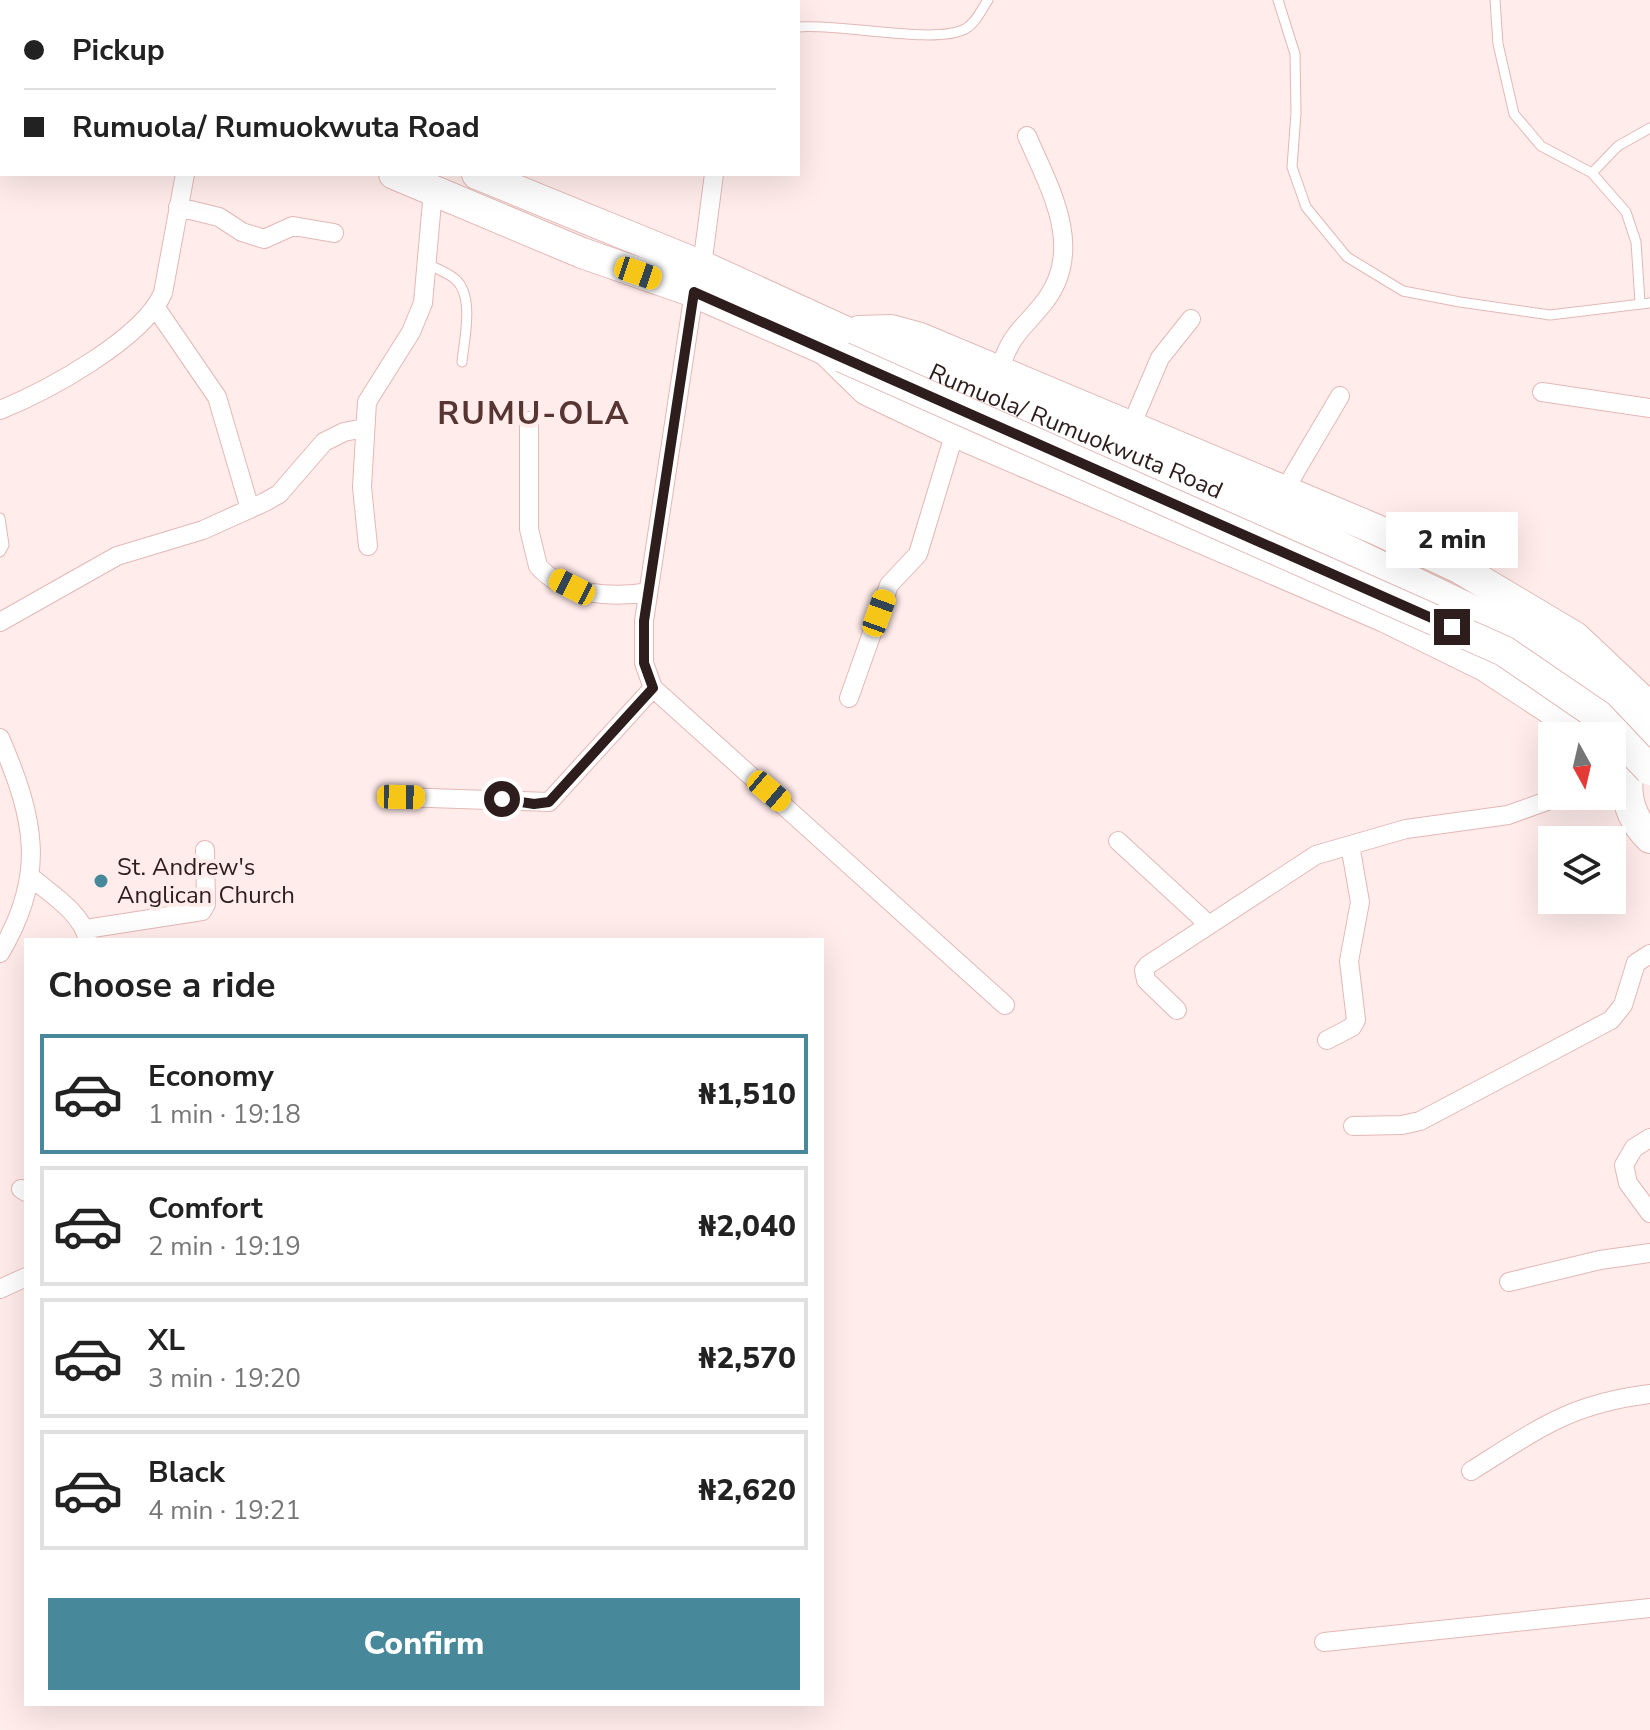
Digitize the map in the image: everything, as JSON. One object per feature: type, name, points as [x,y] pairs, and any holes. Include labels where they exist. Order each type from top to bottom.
[{"type":"main road","name":"Rumuola/ Rumuokwuta Road","points":[[399,176],[582,253],[698,279]]},
{"type":"main road","name":"Rumuola/ Rumuokwuta Road","points":[[481,176],[1504,651],[1599,716],[1650,770]]},
{"type":"main road","points":[[1567,722],[1485,666],[1385,617],[955,432],[867,390],[843,344],[891,330],[1131,426],[1461,569],[1575,637],[1650,708]]},
{"type":"main road","name":"Rumuola/ Rumuokwuta Road","points":[[843,344],[963,384],[1186,476],[1505,626],[1618,702],[1650,734]]},
{"type":"main road","points":[[1601,661],[1650,678]]},
{"type":"main road","points":[[1626,768],[1650,734]]},
{"type":"main road","points":[[1626,798],[1631,811],[1650,838]]},
{"type":"street","points":[[999,371],[1010,340],[1049,296],[1064,260],[1060,211],[1027,136]]},
{"type":"street","points":[[0,410],[38,395],[78,370],[156,308],[163,293],[185,176]]},
{"type":"street","points":[[714,176],[648,592],[644,653],[653,688],[1005,1005]]},
{"type":"street","points":[[368,546],[362,487],[364,428],[371,392],[411,332],[423,303],[433,191]]},
{"type":"street","points":[[178,207],[219,217],[242,232],[264,239],[293,226],[334,233]]},
{"type":"street","points":[[156,308],[217,397],[250,509]]},
{"type":"street","points":[[1131,426],[1160,358],[1191,319]]},
{"type":"street","points":[[1542,392],[1650,408]]},
{"type":"street","points":[[1284,491],[1340,396]]},
{"type":"street","points":[[529,421],[529,529],[538,566],[572,587],[603,596],[615,598],[648,592]]},
{"type":"street","points":[[0,622],[117,556],[203,530],[279,494],[324,442],[335,435],[364,428]]},
{"type":"street","points":[[849,698],[889,585],[918,554],[955,432]]},
{"type":"street","points":[[401,797],[549,802],[653,688]]},
{"type":"street","points":[[0,738],[12,765],[30,830],[32,878],[17,924],[0,953]]},
{"type":"street","points":[[1177,1010],[1146,980],[1144,970],[1208,924],[1316,855],[1406,829],[1508,815],[1538,804]]},
{"type":"street","points":[[1118,841],[1208,924]]},
{"type":"street","points":[[1327,1040],[1352,1027],[1356,1020],[1349,947],[1360,902],[1350,845]]},
{"type":"street","points":[[32,878],[65,905],[87,935],[202,911],[206,904],[205,850]]},
{"type":"street","points":[[1353,1126],[1420,1121],[1578,1039],[1620,1012],[1636,963],[1650,954]]},
{"type":"street","points":[[1650,1138],[1634,1148],[1624,1165],[1628,1183],[1650,1213]]},
{"type":"street","points":[[1509,1282],[1600,1260],[1650,1253]]},
{"type":"street","points":[[0,1289],[24,1278]]},
{"type":"street","points":[[1471,1471],[1558,1416],[1606,1399],[1650,1394]]},
{"type":"street","points":[[1324,1642],[1650,1608]]},
{"type":"lane","points":[[800,27],[854,26],[923,35],[952,34],[976,19],[988,0]]},
{"type":"lane","points":[[1278,0],[1295,54],[1292,167],[1306,207],[1347,257],[1403,291],[1460,302],[1550,315],[1645,303],[1636,242],[1626,212],[1592,173],[1541,146],[1514,114],[1498,44],[1495,0]]},
{"type":"lane","points":[[1592,173],[1618,146],[1650,128]]},
{"type":"lane","points":[[427,264],[456,280],[462,288],[465,323],[462,362]]},
{"type":"lane","points":[[0,518],[4,545],[0,552]]},
{"type":"place","name":"St. Andrew's Anglican Church","points":[[101,881]]},
{"type":"district","name":"RUMU-OLA","points":[[534,413]]},
{"type":"route","points":[[502,799],[541,804],[559,795],[653,688],[644,663],[644,621],[694,292],[999,430],[1452,627]]}]
